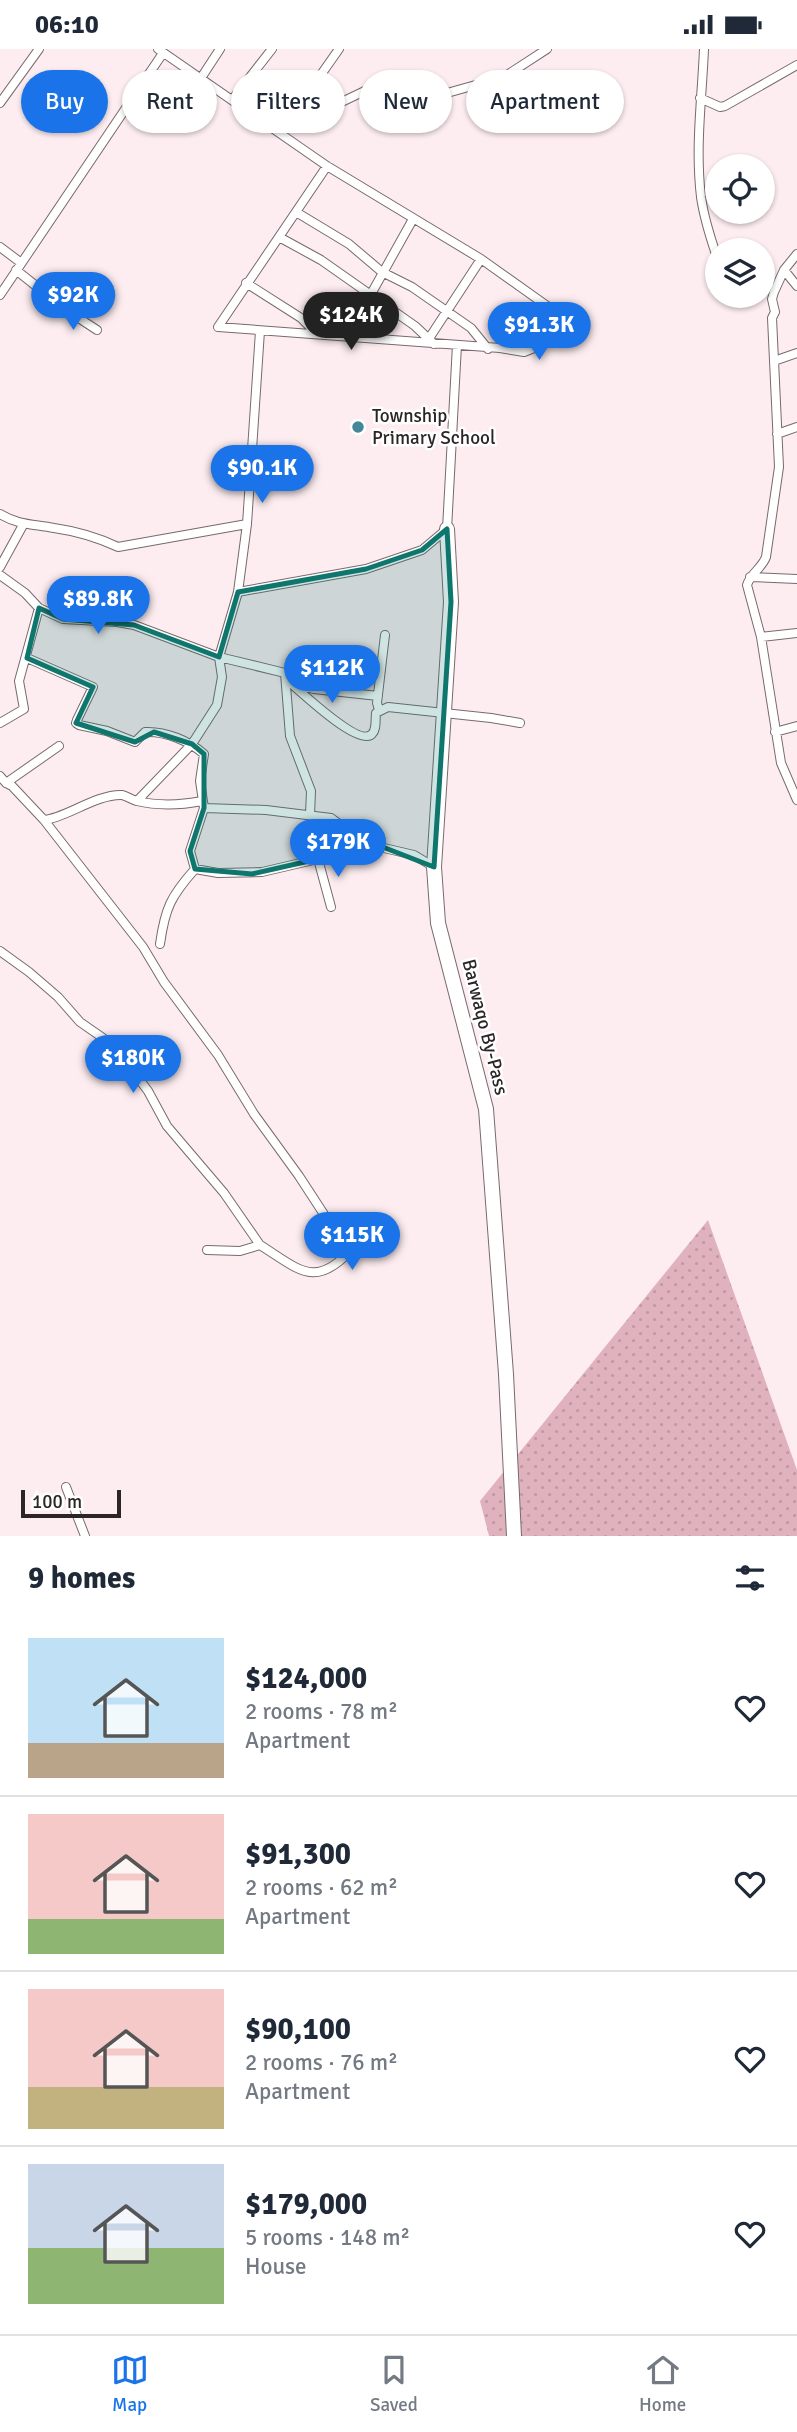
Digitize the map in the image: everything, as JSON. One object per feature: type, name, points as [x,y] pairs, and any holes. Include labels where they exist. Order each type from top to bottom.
[{"type":"highway","name":"Barwaqo By-Pass","points":[[447,529],[451,601],[434,867],[438,923],[486,1109],[506,1374],[514,1536]]},
{"type":"street","points":[[0,103],[39,49]]},
{"type":"street","points":[[206,70],[220,49]]},
{"type":"street","points":[[256,70],[272,49]]},
{"type":"street","points":[[325,70],[339,49]]},
{"type":"street","points":[[345,100],[373,87],[393,84],[440,95],[503,77],[547,49]]},
{"type":"street","points":[[704,49],[699,166],[701,199],[712,238]]},
{"type":"street","points":[[0,295],[161,51],[189,70]]},
{"type":"street","points":[[700,97],[725,107],[797,65]]},
{"type":"street","points":[[280,133],[327,166],[481,259],[557,313],[537,345],[524,352],[431,342],[218,327],[327,166]]},
{"type":"street","points":[[296,212],[349,244],[382,272],[412,287],[471,328],[488,349]]},
{"type":"street","points":[[347,337],[413,219]]},
{"type":"street","points":[[279,237],[321,260],[415,326],[431,342]]},
{"type":"street","points":[[0,247],[65,309],[97,330]]},
{"type":"street","points":[[775,292],[784,270],[797,254]]},
{"type":"street","points":[[431,342],[481,259]]},
{"type":"street","points":[[784,270],[797,286]]},
{"type":"street","points":[[246,283],[301,318],[317,334]]},
{"type":"street","points":[[774,308],[772,318],[779,467],[769,544],[764,562],[750,577],[747,585],[761,637],[782,763],[797,800]]},
{"type":"street","points":[[137,801],[192,744],[217,705],[222,677],[219,657],[238,592],[247,524],[260,331]]},
{"type":"street","points":[[238,592],[366,569],[422,549],[447,529],[457,345]]},
{"type":"street","points":[[774,361],[797,353]]},
{"type":"street","points":[[777,434],[797,427]]},
{"type":"street","points":[[0,514],[23,525],[55,528],[104,540],[118,547],[247,524]]},
{"type":"street","points":[[0,567],[23,525]]},
{"type":"street","points":[[0,575],[25,593],[39,608],[63,619],[134,625],[219,657],[285,673],[289,681],[342,726],[360,736],[373,734],[376,727],[385,635]]},
{"type":"street","points":[[750,577],[797,579]]},
{"type":"street","points":[[0,723],[24,709],[18,687],[39,608]]},
{"type":"street","points":[[761,637],[797,633]]},
{"type":"street","points":[[27,658],[93,687],[76,720],[79,725],[107,731],[135,742],[145,732],[154,732],[192,744],[204,754],[200,772],[203,804],[190,851],[195,869]]},
{"type":"street","points":[[289,681],[314,689],[378,696]]},
{"type":"street","points":[[289,681],[290,736],[311,791],[310,815]]},
{"type":"street","points":[[379,710],[388,707],[520,723]]},
{"type":"street","points":[[775,732],[797,726]]},
{"type":"street","points":[[0,951],[58,997],[80,1022],[103,1038],[125,1060],[148,1091],[167,1126],[224,1193],[260,1245],[303,1272],[329,1270],[340,1263],[353,1248],[327,1219],[254,1114],[218,1055],[164,982],[143,947],[44,820],[3,780],[59,747]]},
{"type":"street","points":[[44,820],[78,806],[122,795],[137,801],[203,804],[310,815],[331,818],[357,837],[377,846],[414,855],[434,867]]},
{"type":"street","points":[[195,869],[252,874],[339,852],[357,837]]},
{"type":"street","points":[[318,859],[331,907]]},
{"type":"street","points":[[160,944],[167,907],[195,869]]},
{"type":"street","points":[[206,1250],[240,1251],[260,1245]]},
{"type":"street","points":[[66,1487],[85,1536]]},
{"type":"highlighted area","points":[[447,529],[451,602],[434,867],[357,837],[318,859],[252,874],[195,869],[190,851],[204,808],[204,754],[192,744],[154,732],[135,742],[76,723],[93,687],[27,658],[39,608],[63,619],[134,625],[219,657],[238,592],[366,569],[422,550]]},
{"type":"shaded area","points":[[708,1220],[797,1470],[797,1536],[489,1536],[480,1501]]},
{"type":"place","name":"Township Primary School","points":[[358,427]]}]
